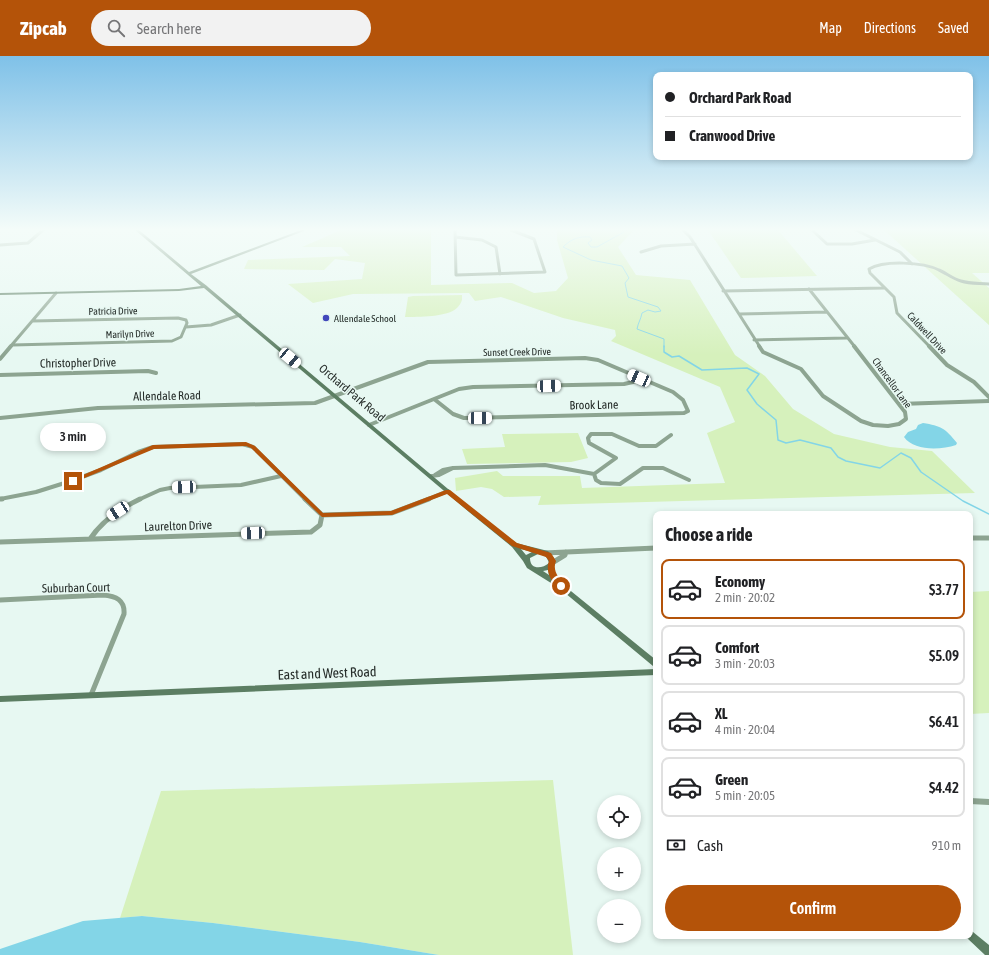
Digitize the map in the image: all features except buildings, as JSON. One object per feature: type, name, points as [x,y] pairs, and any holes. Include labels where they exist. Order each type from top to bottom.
[{"type":"main road","name":"Orchard Park Road","points":[[188,272],[334,396],[433,476],[448,491],[514,545],[526,560]]},
{"type":"main road","points":[[190,274],[195,272]]},
{"type":"main road","points":[[0,294],[179,290],[206,287]]},
{"type":"main road","name":"Orchard Park Road","points":[[514,545],[542,552]]},
{"type":"main road","points":[[561,586],[552,575],[551,558],[542,552],[530,554],[526,560],[528,566],[561,586],[653,662]]},
{"type":"main road","points":[[536,570],[543,570],[551,564]]},
{"type":"main road","name":"East and West Road","points":[[0,699],[653,672]]},
{"type":"main road","points":[[973,938],[989,952]]},
{"type":"street","points":[[456,272],[456,275],[545,272]]},
{"type":"street","name":"Chancellor Lane","points":[[712,272],[763,352],[800,369],[807,375],[823,396],[861,421],[873,425],[888,426],[899,424],[906,419],[905,412],[809,289]]},
{"type":"street","name":"Caldwell Drive","points":[[870,272],[894,297],[897,313],[947,365],[974,382],[989,397]]},
{"type":"street","name":"Caldwell Drive","points":[[943,272],[960,281],[989,284]]},
{"type":"street","points":[[723,291],[884,288]]},
{"type":"street","points":[[0,359],[56,293]]},
{"type":"street","points":[[738,314],[827,312]]},
{"type":"street","points":[[186,327],[211,324],[240,315]]},
{"type":"street","name":"Patricia Drive","points":[[32,321],[178,318],[186,320],[186,327]]},
{"type":"street","name":"Marilyn Drive","points":[[12,345],[172,341],[180,338],[186,327]]},
{"type":"street","points":[[754,340],[847,338]]},
{"type":"street","name":"Sunset Creek Drive","points":[[334,396],[416,365],[428,362],[585,358],[598,360],[680,396],[688,411]]},
{"type":"street","name":"Christopher Drive","points":[[0,375],[148,371],[156,373]]},
{"type":"street","points":[[369,424],[459,389],[474,387],[624,384],[634,382],[639,378]]},
{"type":"street","name":"Allendale Road","points":[[0,418],[98,408],[315,403],[334,396]]},
{"type":"street","name":"Brook Lane","points":[[434,399],[453,414],[464,418],[684,413],[688,411]]},
{"type":"street","points":[[899,404],[989,401]]},
{"type":"street","points":[[433,476],[439,475],[453,468],[545,465],[594,474],[616,458],[589,443],[588,438],[591,434],[612,434],[638,446],[656,446],[670,435]]},
{"type":"street","points":[[0,499],[39,492],[64,484],[96,472],[142,450],[156,446],[246,444],[253,447],[322,515],[392,513],[448,491]]},
{"type":"street","points":[[594,474],[596,480],[601,483],[620,484],[624,483],[643,468],[663,468],[689,480]]},
{"type":"street","points":[[90,539],[98,527],[111,516],[160,490],[170,488],[243,485],[269,481],[281,476]]},
{"type":"street","name":"Laurelton Drive","points":[[0,542],[311,532],[320,526],[322,515]]},
{"type":"street","points":[[973,538],[989,538]]},
{"type":"street","points":[[542,552],[653,548]]},
{"type":"street","points":[[551,564],[565,556],[566,552]]},
{"type":"street","name":"Suburban Court","points":[[0,600],[103,595],[114,597],[123,602],[125,606],[124,614],[91,695]]},
{"type":"street","points":[[973,800],[989,802]]},
{"type":"green space","points":[[363,272],[431,272],[431,285],[512,283],[534,293],[556,291],[568,278],[566,272],[634,272],[636,275],[690,280],[735,355],[765,376],[793,409],[834,434],[890,447],[932,451],[975,493],[538,505],[541,496],[504,497],[492,489],[481,487],[456,491],[455,478],[497,471],[503,476],[580,476],[582,488],[725,483],[707,433],[735,422],[720,387],[611,341],[616,336],[615,330],[563,318],[501,297],[475,301],[469,293],[353,294],[313,303],[288,284],[362,279]]},
{"type":"green space","points":[[737,272],[814,272],[817,276],[741,278]]},
{"type":"green space","points":[[930,272],[989,272],[972,273],[989,288],[989,325]]},
{"type":"green space","points":[[462,295],[461,303],[453,311],[432,316],[405,317],[408,297]]},
{"type":"green space","points":[[578,433],[588,458],[571,462],[467,464],[462,449],[505,447],[502,434]]},
{"type":"green space","points":[[989,591],[989,713],[973,714],[973,592]]},
{"type":"green space","points":[[553,780],[573,955],[439,955],[360,942],[213,923],[142,916],[120,918],[161,791]]},
{"type":"water","points":[[923,423],[942,428],[953,438],[957,443],[956,445],[943,448],[928,448],[908,442],[904,437],[908,432],[916,429],[918,425]]},
{"type":"water","points":[[142,916],[213,923],[360,942],[439,955],[0,955],[0,949],[83,921]]},
{"type":"waterway","points":[[625,272],[629,278],[625,283],[628,297],[658,307],[661,311],[655,312],[648,310],[642,313],[637,329],[664,339],[664,352],[672,357],[679,356],[702,370],[747,368],[759,374],[747,390],[757,404],[776,420],[778,440],[786,443],[800,440],[831,448],[838,457],[846,461],[880,468],[901,453],[911,458],[921,472],[963,501],[989,514]]},
{"type":"place","name":"Allendale School","points":[[326,318]]},
{"type":"route","points":[[73,481],[96,472],[142,450],[156,446],[246,444],[253,447],[292,488],[322,515],[392,513],[448,491],[514,545],[519,545],[549,555],[552,561],[550,566],[552,575],[561,586]]}]
